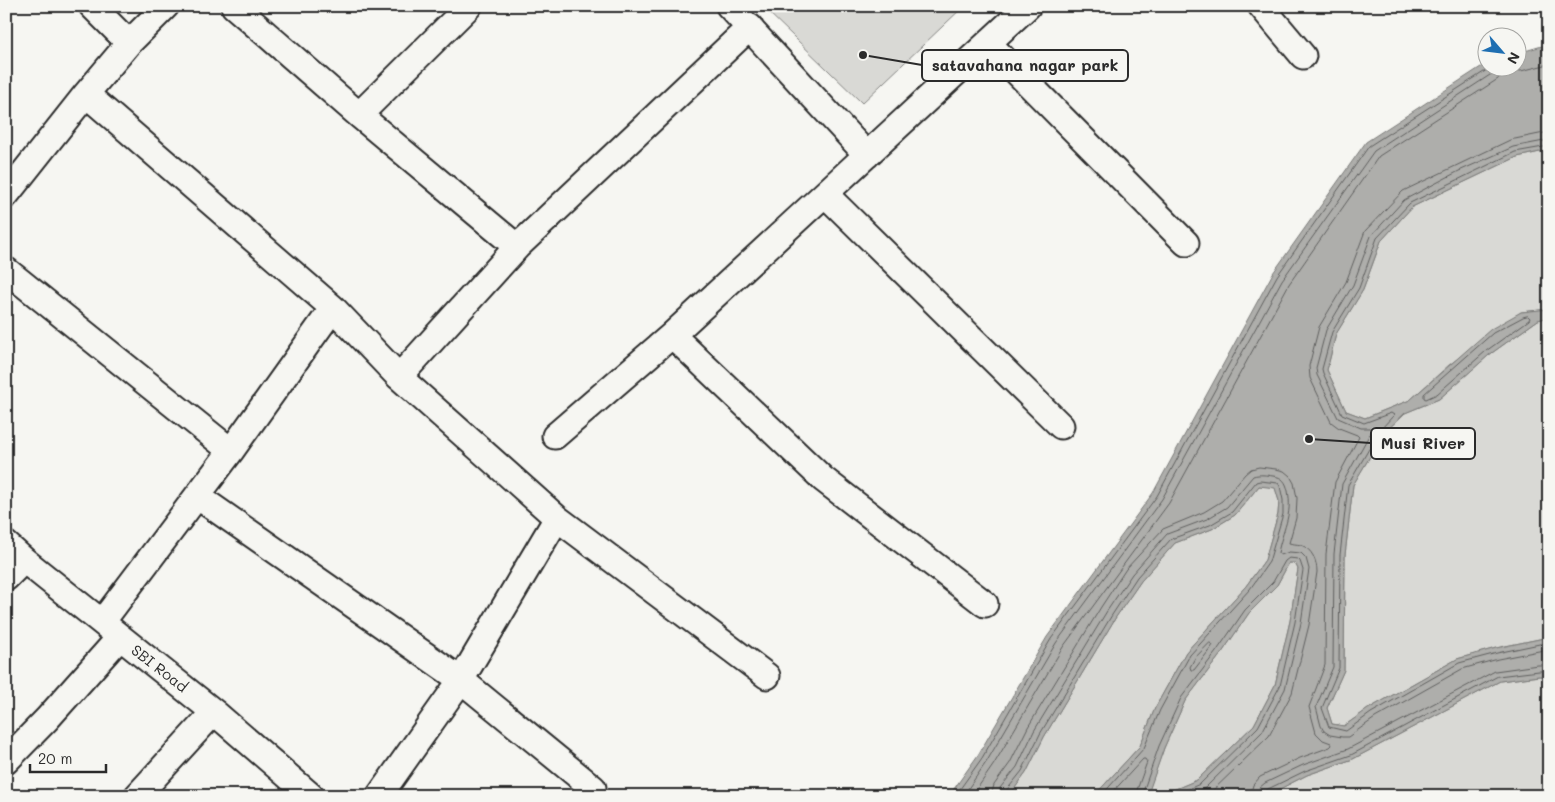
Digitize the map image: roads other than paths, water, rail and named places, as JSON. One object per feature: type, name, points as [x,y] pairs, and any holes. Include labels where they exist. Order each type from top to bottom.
[{"type":"street","points":[[92,6],[129,43]]},
{"type":"street","points":[[6,195],[129,43],[166,6]]},
{"type":"street","points":[[234,6],[359,115],[516,247]]},
{"type":"street","points":[[359,115],[469,6]]},
{"type":"street","points":[[729,6],[867,155]]},
{"type":"street","points":[[555,436],[672,335],[1028,6]]},
{"type":"street","points":[[1262,6],[1303,56]]},
{"type":"street","points":[[399,377],[516,247],[750,28]]},
{"type":"street","points":[[988,43],[1186,243]]},
{"type":"street","points":[[86,94],[333,308],[399,377],[558,518],[767,676]]},
{"type":"street","points":[[825,194],[1061,426]]},
{"type":"street","points":[[6,270],[231,451]]},
{"type":"street","points":[[6,761],[47,719],[111,629],[197,496],[333,308]]},
{"type":"street","points":[[672,335],[823,479],[985,604]]},
{"type":"street","points":[[197,496],[461,680],[593,788]]},
{"type":"street","points":[[379,796],[461,680],[558,518]]},
{"type":"street","points":[[6,578],[15,552]]},
{"type":"street","name":"SBI Road","points":[[15,552],[214,712],[311,796]]},
{"type":"street","points":[[149,792],[214,712]]},
{"type":"water","points":[[1549,44],[1549,150],[1517,157],[1412,207],[1381,241],[1363,290],[1336,334],[1327,370],[1346,411],[1365,418],[1410,400],[1491,329],[1521,312],[1549,309],[1549,317],[1538,320],[1489,355],[1439,399],[1405,413],[1384,433],[1353,485],[1345,555],[1344,670],[1327,708],[1332,724],[1344,726],[1368,709],[1457,659],[1496,648],[1549,637],[1549,676],[1500,681],[1353,759],[1307,775],[1266,796],[1159,796],[1197,780],[1254,725],[1275,685],[1290,621],[1298,569],[1295,563],[1289,563],[1277,585],[1249,613],[1185,701],[1164,748],[1148,794],[1152,796],[1094,796],[1140,746],[1155,708],[1186,652],[1246,586],[1265,560],[1278,514],[1279,501],[1275,488],[1259,486],[1235,515],[1212,529],[1175,543],[1141,581],[1116,617],[1044,737],[1026,773],[1009,796],[949,796],[978,755],[1047,637],[1153,493],[1273,273],[1366,142],[1478,69],[1478,78],[1528,78],[1528,50]]},
{"type":"place","name":"satavahana nagar park","points":[[863,55]]},
{"type":"place","name":"Musi River","points":[[1309,439]]}]
